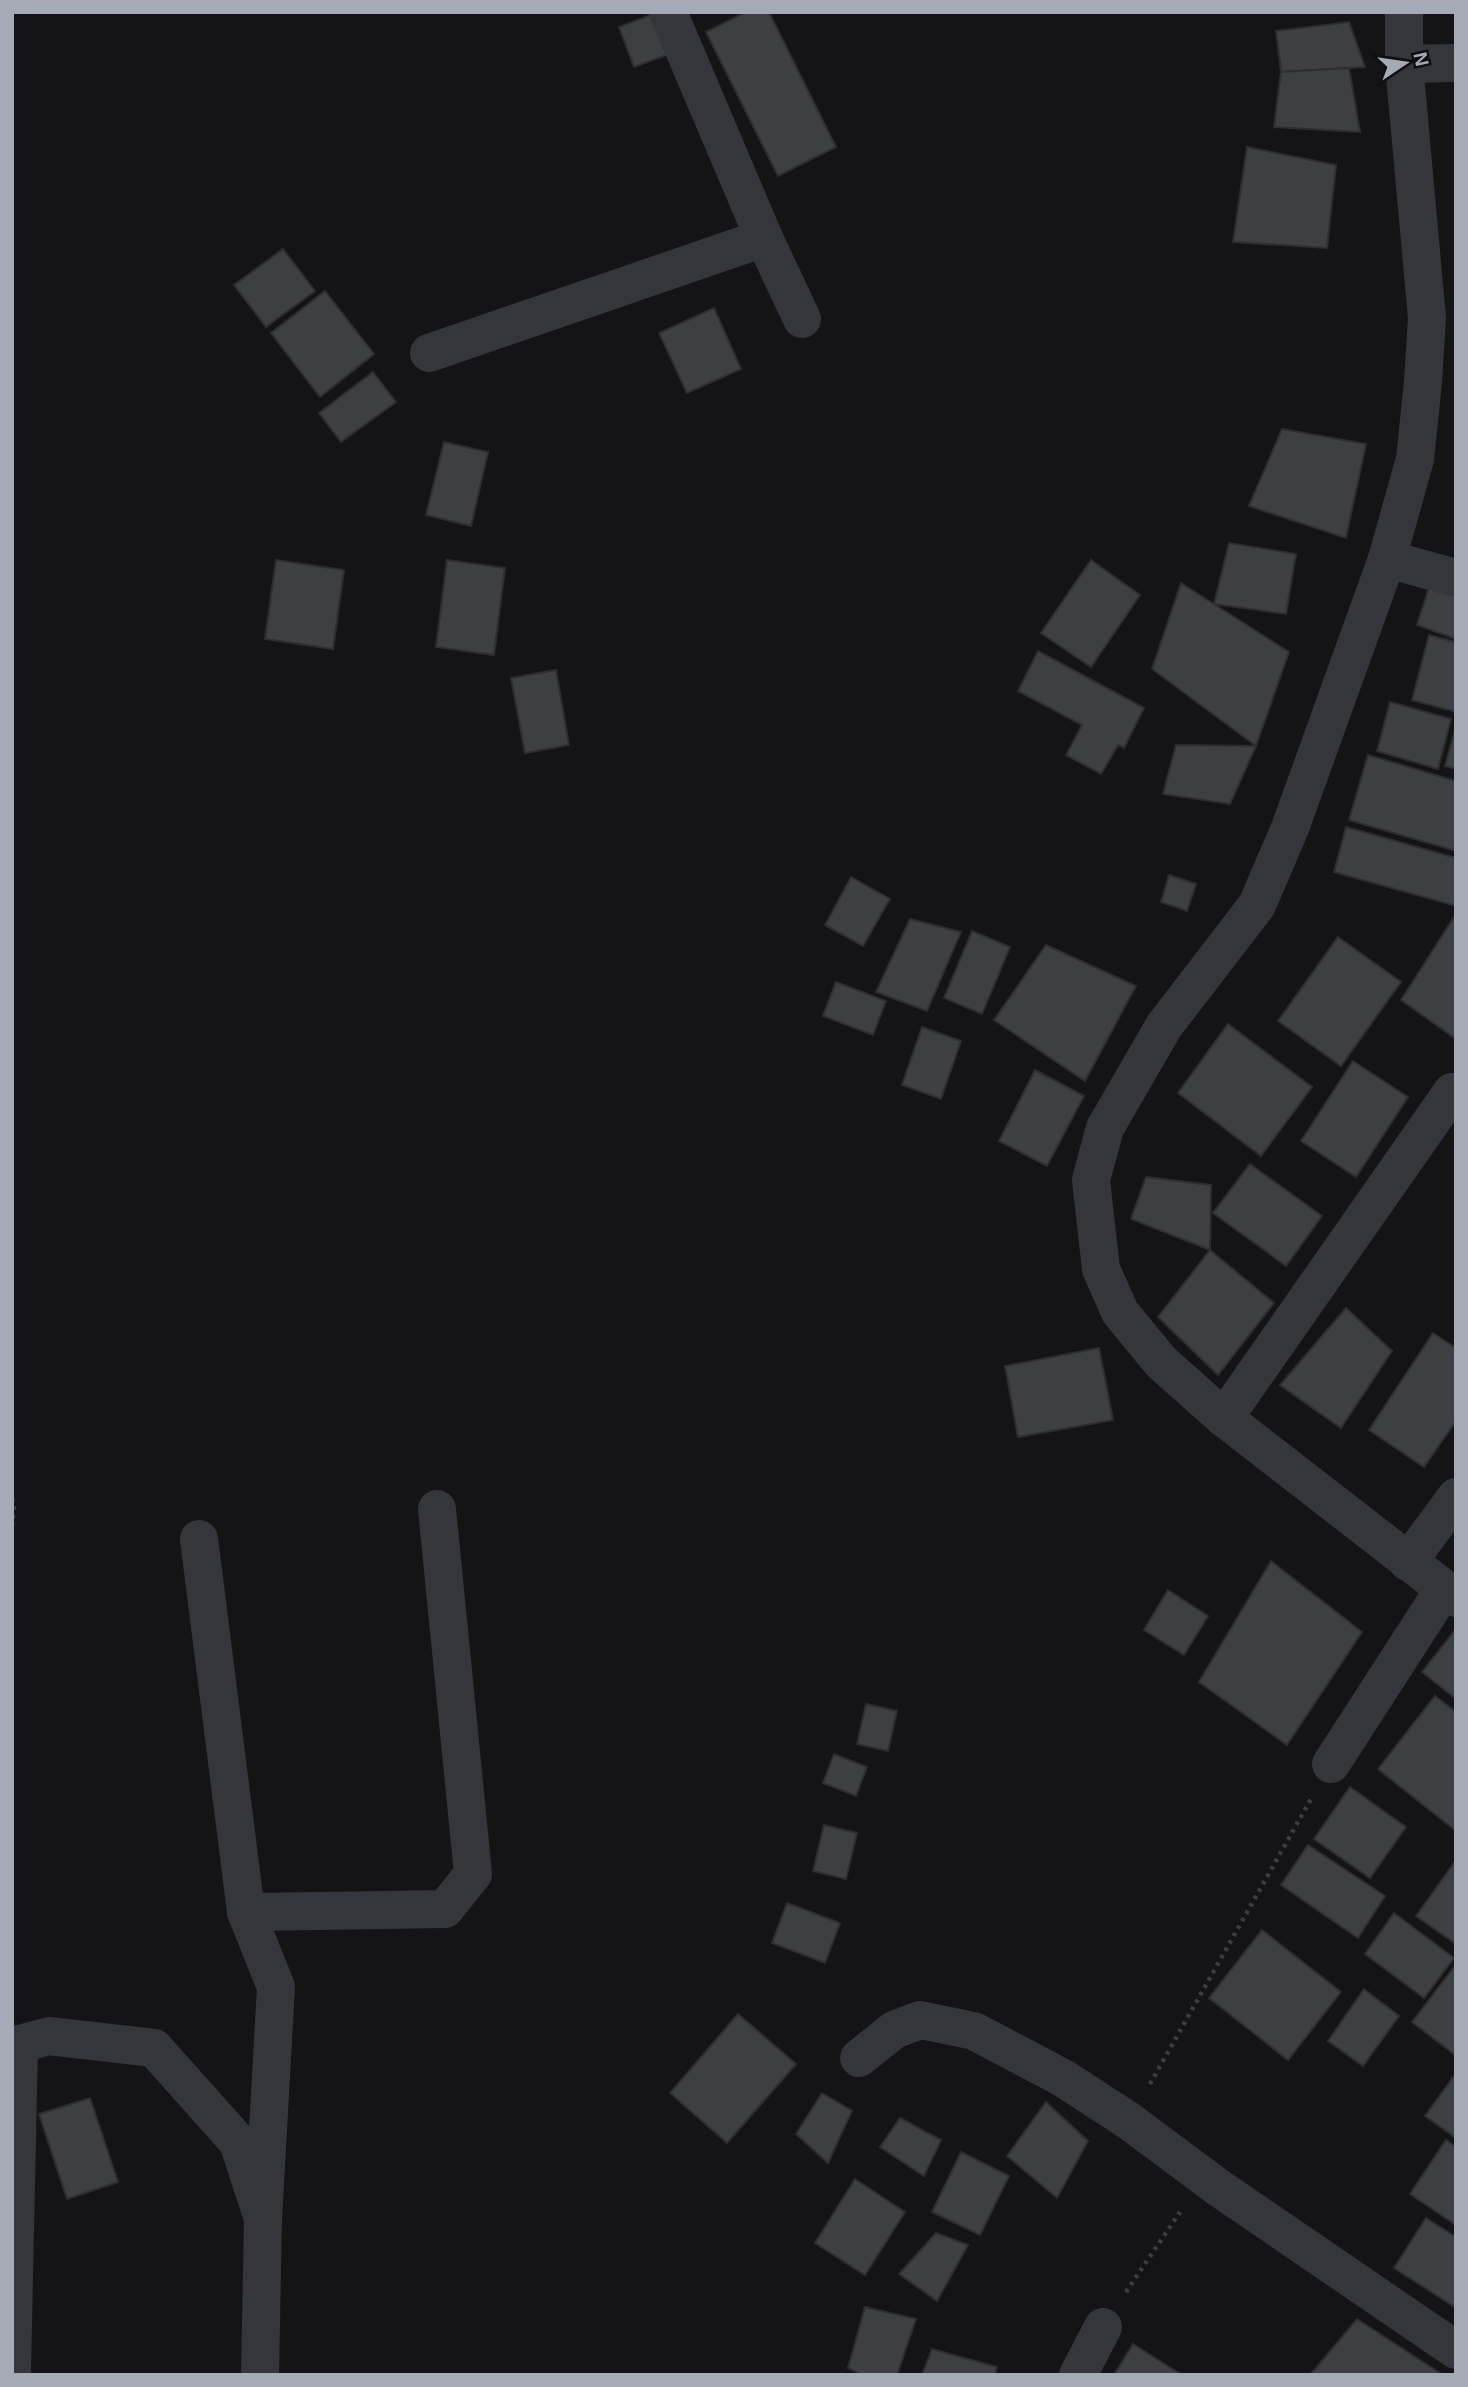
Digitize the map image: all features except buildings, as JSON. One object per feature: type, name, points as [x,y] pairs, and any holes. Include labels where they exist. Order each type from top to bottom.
[{"type":"street","points":[[668,12],[764,238],[802,319]]},
{"type":"street","points":[[1331,1764],[1450,1593],[1224,1419],[1161,1362],[1120,1312],[1101,1269],[1091,1180],[1105,1128],[1164,1026],[1257,905],[1290,828],[1387,559],[1415,459],[1427,318],[1404,64],[1404,12]]},
{"type":"street","points":[[1404,64],[1456,63]]},
{"type":"street","points":[[429,353],[764,238]]},
{"type":"street","points":[[1387,559],[1456,578]]},
{"type":"street","points":[[1224,1419],[1451,1092]]},
{"type":"street","points":[[1408,1562],[1456,1497]]},
{"type":"street","points":[[246,1912],[445,1909],[473,1874],[437,1509]]},
{"type":"street","points":[[199,1539],[246,1912],[276,1987],[263,2218],[260,2375]]},
{"type":"street","points":[[859,2058],[894,2029],[920,2021],[974,2031],[1063,2078],[1129,2121],[1456,2350]]},
{"type":"street","points":[[12,2370],[16,2045],[49,2036],[154,2048],[238,2142],[263,2218]]},
{"type":"street","points":[[1079,2375],[1103,2327]]},
{"type":"path","points":[[12,1498],[12,1527]]},
{"type":"path","points":[[1129,2121],[1331,1764]]},
{"type":"path","points":[[1103,2327],[1204,2176]]}]
